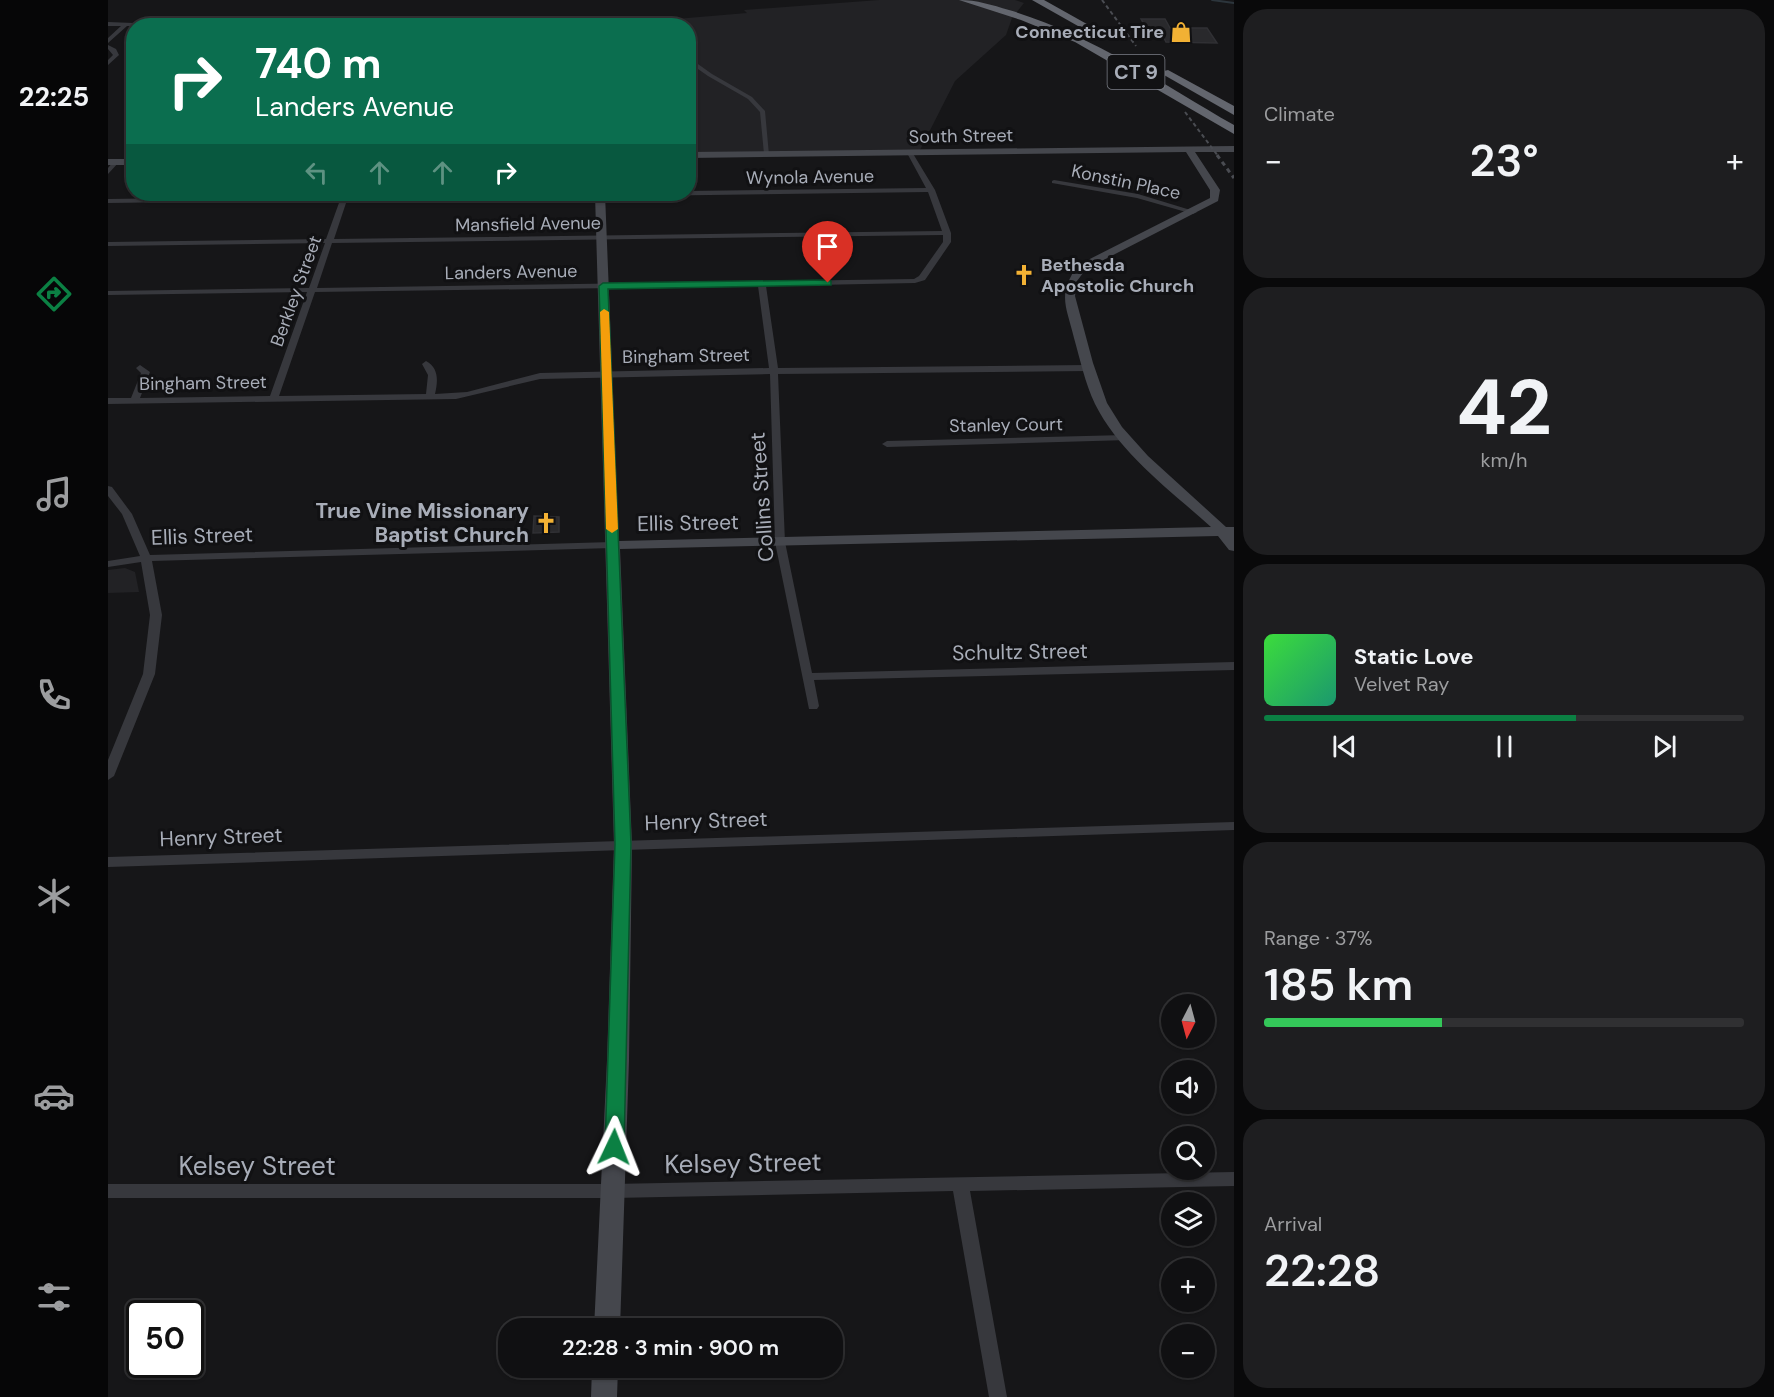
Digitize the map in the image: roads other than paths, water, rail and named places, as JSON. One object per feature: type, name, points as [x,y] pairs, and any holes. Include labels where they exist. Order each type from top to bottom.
[{"type":"highway","name":"CT 9","points":[[964,0],[1035,21],[1093,47],[1234,130]]},
{"type":"highway","name":"CT 9","points":[[1037,0],[1120,46]]},
{"type":"highway","name":"CT 9","points":[[1162,70],[1234,111]]},
{"type":"main road","name":"South Street","points":[[696,155],[1234,148]]},
{"type":"main road","points":[[1188,150],[1216,193],[1216,197],[1193,212],[1082,267],[1074,276],[1068,297],[1088,368],[1101,403],[1125,438],[1154,470],[1228,531],[1234,547]]},
{"type":"main road","points":[[600,201],[623,844],[607,1318]]},
{"type":"main road","name":"Ellis Street","points":[[612,546],[1228,531]]},
{"type":"main road","points":[[604,1397],[605,1378]]},
{"type":"street","points":[[108,24],[125,25]]},
{"type":"street","points":[[108,41],[125,25]]},
{"type":"street","points":[[108,47],[114,50],[116,55],[108,63]]},
{"type":"street","points":[[696,65],[750,98],[763,112],[767,154]]},
{"type":"street","points":[[910,153],[931,190],[947,233]]},
{"type":"street","points":[[108,172],[112,162]]},
{"type":"street","name":"Konstin Place","points":[[1054,182],[1138,196],[1193,212]]},
{"type":"street","name":"Wynola Avenue","points":[[696,193],[931,190]]},
{"type":"street","points":[[108,201],[126,201]]},
{"type":"street","name":"Berkley Street","points":[[273,399],[344,201]]},
{"type":"street","name":"Mansfield Avenue","points":[[108,244],[947,233]]},
{"type":"street","name":"Landers Avenue","points":[[108,293],[915,281],[922,278],[947,242],[947,233]]},
{"type":"street","name":"Collins Street","points":[[762,284],[774,371],[780,542],[813,706]]},
{"type":"street","points":[[426,364],[432,370],[434,378],[430,397]]},
{"type":"street","points":[[134,401],[146,378],[146,372],[140,368]]},
{"type":"street","name":"Bingham Street","points":[[108,401],[430,397],[474,394],[524,378],[540,376],[1088,368]]},
{"type":"street","name":"Stanley Court","points":[[887,444],[1125,438]]},
{"type":"street","points":[[108,489],[127,514],[146,558],[156,615],[149,674],[108,776]]},
{"type":"street","name":"Ellis Street","points":[[108,564],[146,558],[612,546]]},
{"type":"street","name":"Schultz Street","points":[[808,677],[1234,666]]},
{"type":"street","name":"Henry Street","points":[[108,862],[1234,826]]},
{"type":"street","name":"Kelsey Street","points":[[108,1191],[613,1191],[1234,1179]]},
{"type":"street","points":[[960,1184],[998,1397]]},
{"type":"waterway","points":[[1212,0],[1234,3]]},
{"type":"railway","points":[[1102,0],[1136,46]]},
{"type":"railway","points":[[1185,112],[1218,156]]},
{"type":"railway","points":[[1217,155],[1234,178]]},
{"type":"place","name":"Connecticut Tire","points":[[1181,32]]},
{"type":"place","name":"Bethesda Apostolic Church","points":[[1024,275]]},
{"type":"place","name":"True Vine Missionary Baptist Church","points":[[546,523]]}]
